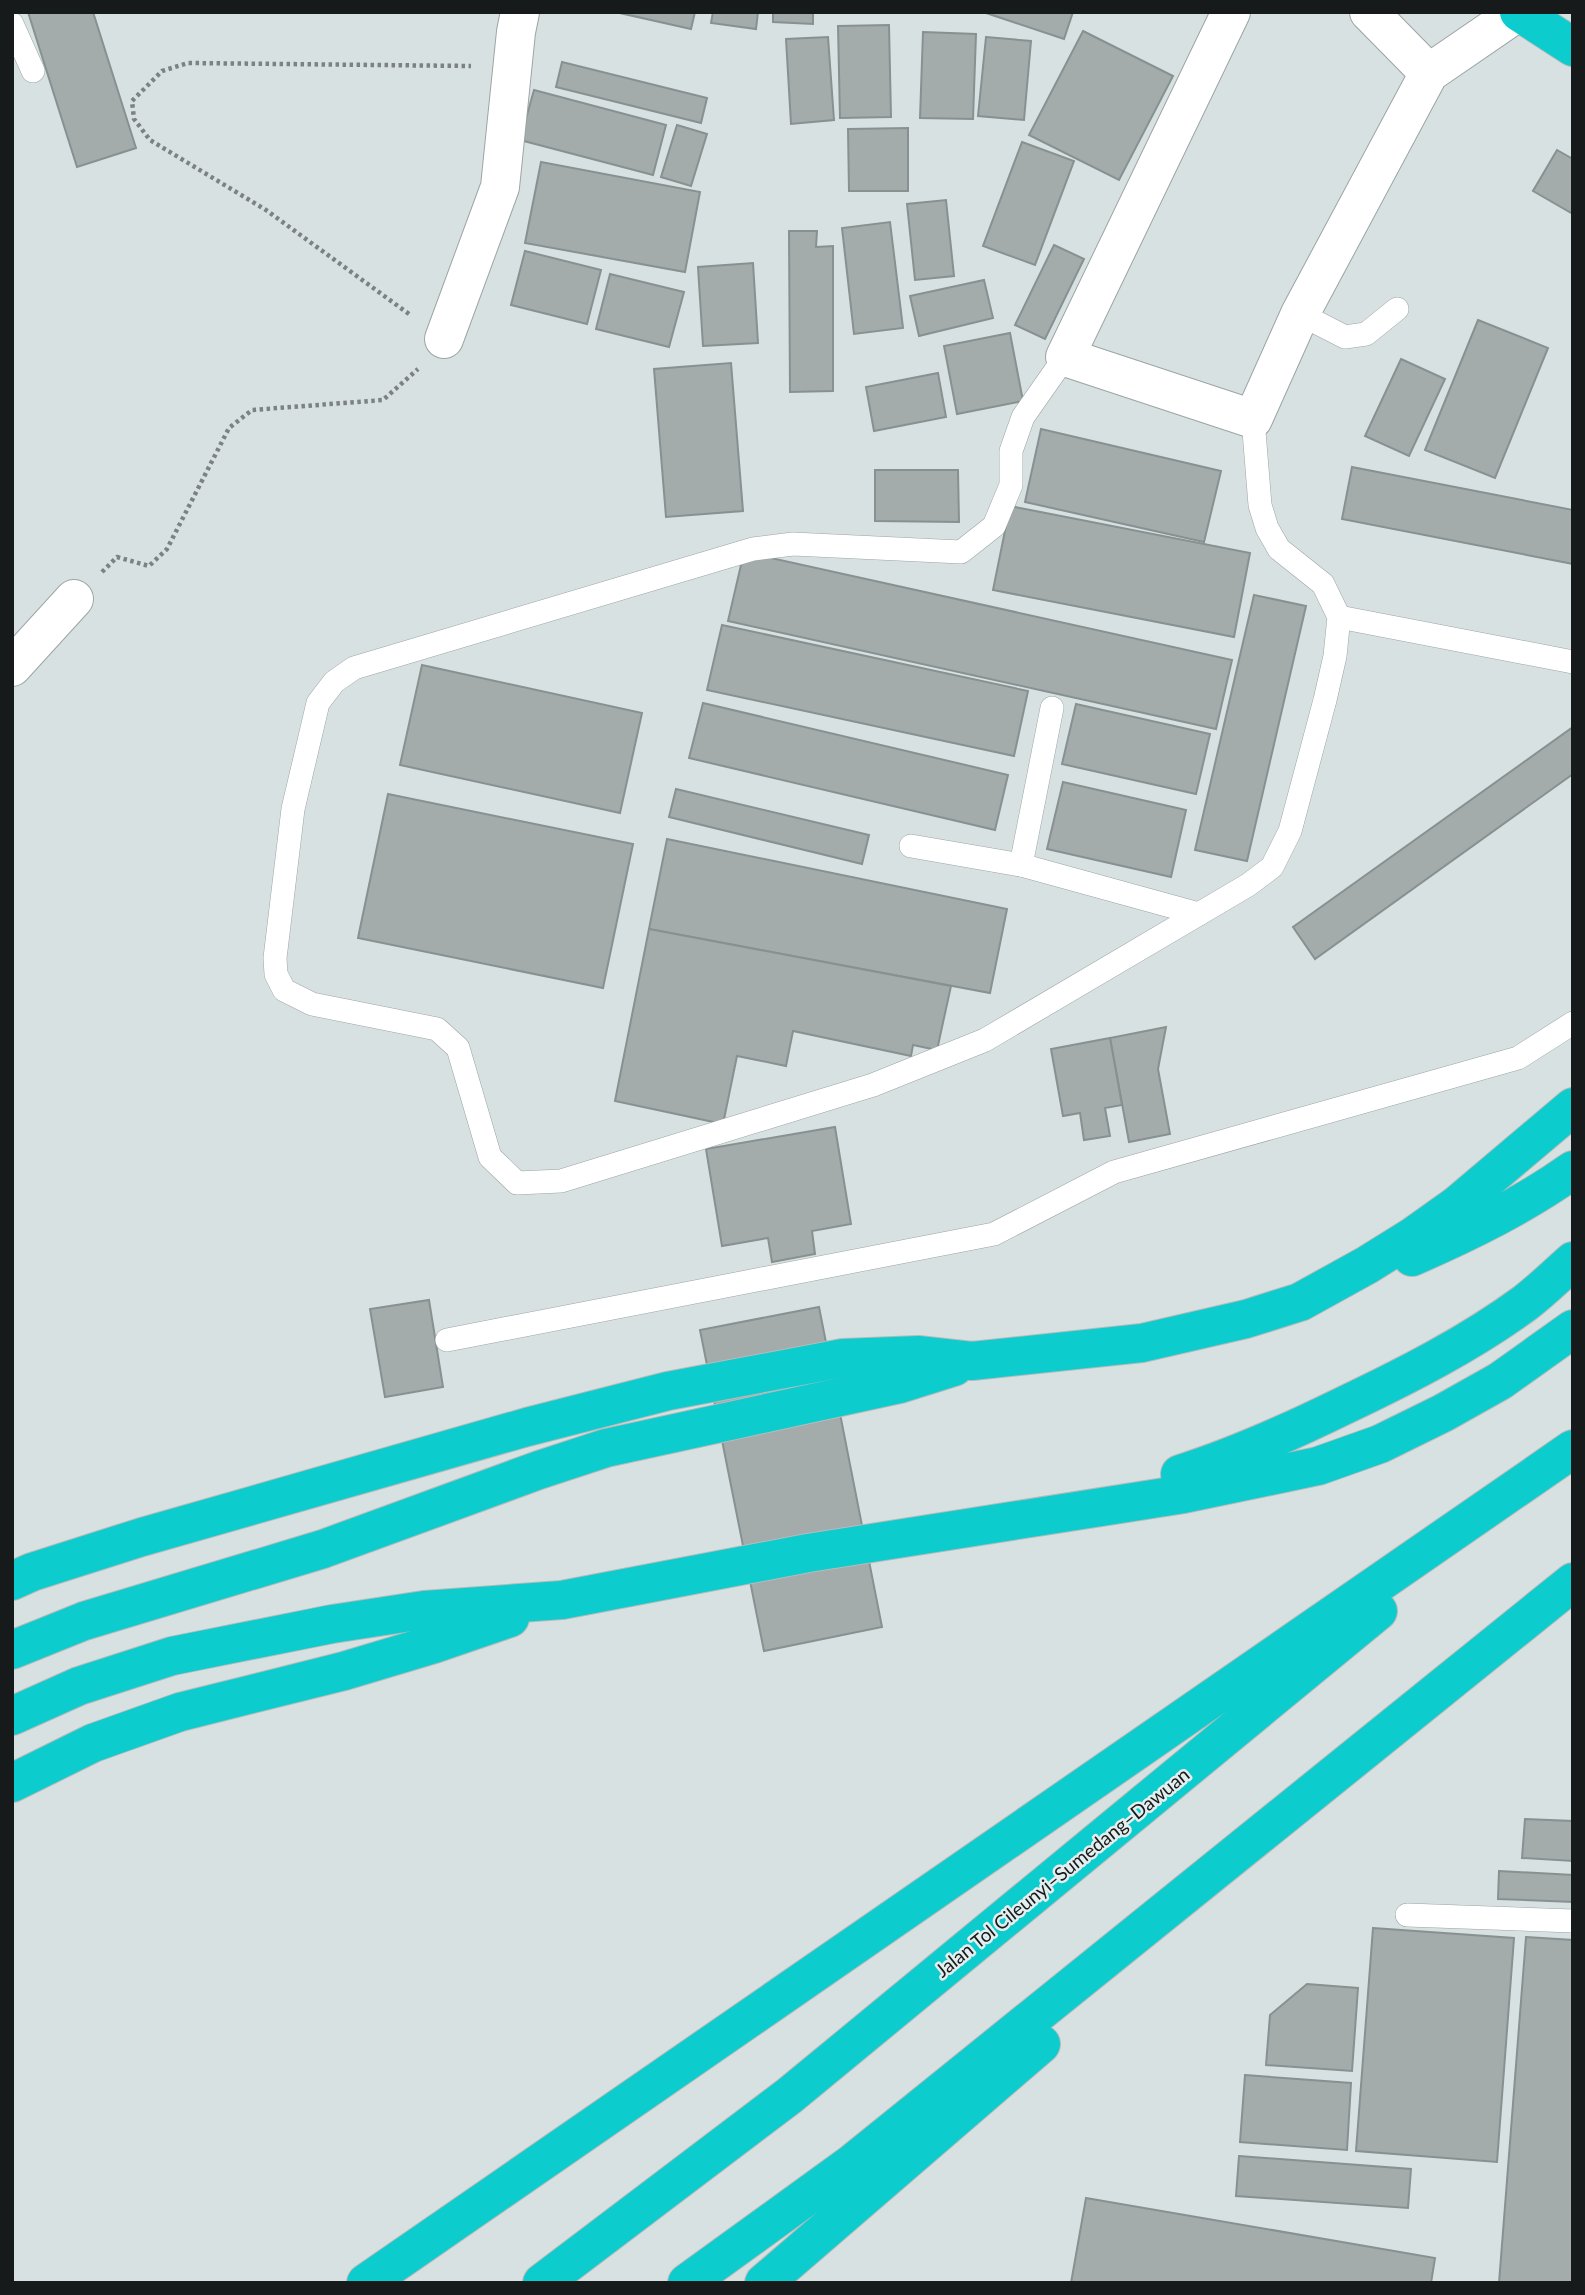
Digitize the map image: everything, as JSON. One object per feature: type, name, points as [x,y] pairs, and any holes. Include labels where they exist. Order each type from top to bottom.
[{"type":"highway","points":[[1519,12],[1573,47]]},
{"type":"highway","points":[[1300,1301],[1412,1237],[1457,1205],[1573,1107]]},
{"type":"highway","points":[[12,1581],[142,1537],[527,1427],[668,1391],[843,1358],[918,1355],[972,1361],[1142,1343],[1246,1319],[1392,1266],[1469,1232],[1536,1196],[1573,1170]]},
{"type":"highway","points":[[1034,1517],[1212,1464],[1303,1426],[1450,1351],[1525,1302],[1573,1261]]},
{"type":"highway","points":[[12,1716],[79,1686],[172,1656],[332,1623],[424,1610],[562,1600],[808,1553],[1184,1494],[1318,1466],[1368,1448],[1443,1413],[1500,1381],[1573,1329]]},
{"type":"highway","points":[[12,1650],[83,1621],[323,1549],[606,1448],[900,1384],[932,1376],[972,1361]]},
{"type":"highway","points":[[366,2283],[1573,1450]]},
{"type":"highway","name":"Jalan Tol Cileunyi–Sumedang–Dawuan","points":[[542,2283],[789,2096],[1573,1450]]},
{"type":"highway","points":[[687,2283],[850,2165],[1570,1584]]},
{"type":"highway","points":[[764,2283],[1277,1841],[1570,1584]]},
{"type":"highway","points":[[12,1783],[93,1744],[180,1712],[370,1663],[562,1600]]},
{"type":"street","points":[[444,339],[500,187],[520,12]]},
{"type":"street","points":[[1231,12],[1065,357],[1253,419],[1300,314],[1429,73],[1519,12]]},
{"type":"street","points":[[1369,12],[1429,73]]},
{"type":"street","points":[[12,667],[74,599]]},
{"type":"lane","points":[[12,24],[33,71]]},
{"type":"lane","points":[[1300,314],[1345,337],[1366,334],[1397,309]]},
{"type":"lane","points":[[1065,357],[1023,416],[1011,451],[1011,485],[994,526],[961,552],[793,544],[752,549],[354,668],[334,682],[318,703],[293,809],[275,958],[276,974],[284,990],[312,1004],[437,1028],[458,1048],[490,1157],[517,1183],[561,1181],[873,1085],[985,1040],[1199,915],[1272,867],[1290,831],[1335,656],[1339,617],[1323,584],[1279,549],[1267,528],[1260,505],[1253,419]]},
{"type":"lane","points":[[1339,617],[1573,662]]},
{"type":"lane","points":[[1021,865],[1052,708]]},
{"type":"lane","points":[[911,846],[1021,865],[1199,915]]},
{"type":"lane","points":[[447,1340],[994,1234],[1114,1172],[1518,1058],[1573,1023]]},
{"type":"lane","points":[[1408,1915],[1573,1921]]},
{"type":"path","points":[[117,557],[149,566],[167,549],[229,428],[251,410],[383,400],[424,364],[444,339],[265,210],[149,140],[134,119],[132,102],[162,71],[188,63],[512,66]]},
{"type":"building","points":[[28,12],[93,12],[136,148],[77,167]]},
{"type":"building","points":[[615,12],[695,12],[691,29]]},
{"type":"building","points":[[713,12],[758,12],[756,29],[711,23]]},
{"type":"building","points":[[773,12],[813,12],[813,24],[773,22]]},
{"type":"building","points":[[983,12],[1073,12],[1064,39]]},
{"type":"building","points":[[889,25],[891,117],[840,118],[838,26]]},
{"type":"building","points":[[1083,31],[1173,76],[1119,180],[1029,135]]},
{"type":"building","points":[[923,32],[976,34],[973,119],[920,118]]},
{"type":"building","points":[[828,37],[834,120],[791,124],[786,39]]},
{"type":"building","points":[[986,37],[1031,41],[1024,120],[978,116]]},
{"type":"building","points":[[562,62],[707,98],[701,123],[556,87]]},
{"type":"building","points":[[534,90],[666,125],[653,175],[520,140]]},
{"type":"building","points":[[677,125],[707,134],[691,186],[661,177]]},
{"type":"building","points":[[908,128],[908,191],[849,191],[848,129]]},
{"type":"building","points":[[1022,142],[1074,161],[1035,265],[983,246]]},
{"type":"building","points":[[1557,150],[1573,159],[1573,214],[1533,191]]},
{"type":"building","points":[[541,162],[700,192],[685,272],[525,243]]},
{"type":"building","points":[[946,200],[954,276],[915,280],[907,204]]},
{"type":"building","points":[[890,222],[903,328],[854,334],[842,228]]},
{"type":"building","points":[[789,231],[817,231],[816,247],[833,246],[833,391],[790,392]]},
{"type":"building","points":[[1054,245],[1084,259],[1045,339],[1015,325]]},
{"type":"building","points":[[525,251],[601,270],[587,324],[511,305]]},
{"type":"building","points":[[753,263],[758,343],[703,346],[698,267]]},
{"type":"building","points":[[610,274],[684,292],[669,347],[596,329]]},
{"type":"building","points":[[984,280],[993,318],[919,336],[910,296]]},
{"type":"building","points":[[1478,320],[1548,348],[1495,478],[1425,450]]},
{"type":"building","points":[[1010,333],[1023,401],[957,414],[944,346]]},
{"type":"building","points":[[1401,359],[1445,379],[1409,456],[1365,436]]},
{"type":"building","points":[[731,363],[743,511],[666,517],[654,369]]},
{"type":"building","points":[[938,373],[946,417],[874,431],[866,387]]},
{"type":"building","points":[[1041,429],[1221,471],[1204,542],[1025,502]]},
{"type":"building","points":[[1352,467],[1573,510],[1573,564],[1342,519]]},
{"type":"building","points":[[875,470],[958,470],[959,522],[875,521]]},
{"type":"building","points":[[1010,506],[1250,553],[1234,637],[993,590]]},
{"type":"building","points":[[744,552],[1232,660],[1216,729],[728,621]]},
{"type":"building","points":[[1254,595],[1306,606],[1247,861],[1195,850]]},
{"type":"building","points":[[722,625],[1028,691],[1014,756],[707,690]]},
{"type":"building","points":[[422,665],[642,713],[620,813],[400,765]]},
{"type":"building","points":[[703,703],[1008,775],[995,830],[689,758]]},
{"type":"building","points":[[1076,704],[1210,734],[1196,794],[1062,764]]},
{"type":"building","points":[[1573,727],[1573,774],[1315,959],[1293,927]]},
{"type":"building","points":[[1063,782],[1186,810],[1171,877],[1047,849]]},
{"type":"building","points":[[676,789],[869,835],[862,864],[669,817]]},
{"type":"building","points":[[388,794],[633,844],[603,988],[358,938]]},
{"type":"building","points":[[667,839],[1007,909],[990,993],[649,929]]},
{"type":"building","points":[[649,929],[951,986],[937,1050],[913,1045],[911,1056],[793,1031],[786,1066],[737,1056],[723,1124],[615,1101]]},
{"type":"building","points":[[1166,1027],[1158,1069],[1170,1134],[1129,1142],[1110,1038]]},
{"type":"building","points":[[1110,1038],[1122,1105],[1105,1108],[1110,1136],[1084,1140],[1080,1113],[1063,1116],[1051,1049]]},
{"type":"building","points":[[835,1127],[851,1224],[812,1231],[815,1254],[772,1262],[768,1238],[722,1246],[706,1149]]},
{"type":"building","points":[[429,1300],[443,1387],[385,1397],[370,1309]]},
{"type":"building","points":[[819,1307],[882,1627],[764,1651],[700,1330]]},
{"type":"building","points":[[1525,1819],[1573,1821],[1573,1861],[1522,1858]]},
{"type":"building","points":[[1499,1871],[1573,1875],[1573,1902],[1498,1899]]},
{"type":"building","points":[[1373,1928],[1514,1938],[1497,2162],[1356,2151]]},
{"type":"building","points":[[1526,1937],[1573,1940],[1573,2283],[1499,2283]]},
{"type":"building","points":[[1307,1984],[1358,1988],[1352,2071],[1266,2065],[1270,2015]]},
{"type":"building","points":[[1245,2075],[1351,2083],[1347,2150],[1240,2142]]},
{"type":"building","points":[[1239,2156],[1411,2169],[1408,2208],[1236,2196]]},
{"type":"building","points":[[1086,2198],[1435,2258],[1431,2283],[1071,2283]]}]
